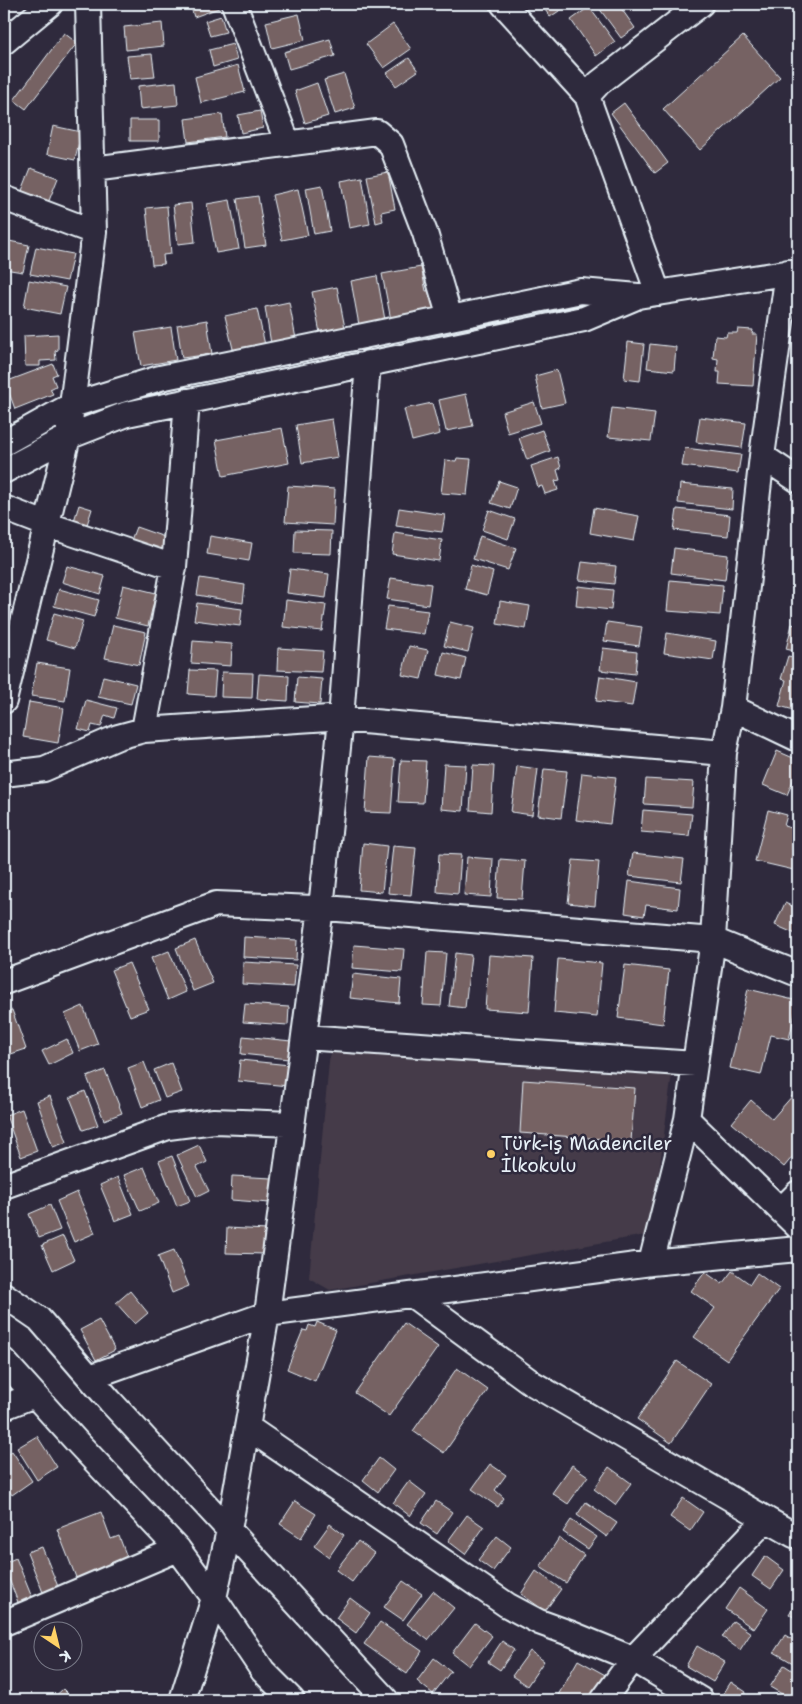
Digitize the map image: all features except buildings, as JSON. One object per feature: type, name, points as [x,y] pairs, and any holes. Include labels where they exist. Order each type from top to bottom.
[{"type":"street","points":[[4,42],[50,4]]},
{"type":"street","points":[[4,701],[68,437],[94,232],[88,4]]},
{"type":"street","points":[[234,4],[288,144]]},
{"type":"street","points":[[504,4],[586,96],[648,295]]},
{"type":"street","points":[[586,96],[599,83],[701,4]]},
{"type":"street","points":[[93,169],[377,132],[391,144],[426,233],[450,318]]},
{"type":"street","points":[[4,198],[94,232]]},
{"type":"street","points":[[4,471],[68,437],[127,414],[584,319],[648,295],[793,271],[762,456],[732,708],[724,754],[713,940],[687,1119],[652,1263]]},
{"type":"street","points":[[4,443],[72,405],[160,378],[581,291],[648,295]]},
{"type":"street","points":[[182,1700],[214,1598],[229,1530],[267,1314],[304,1037],[341,719],[368,363]]},
{"type":"street","points":[[144,730],[174,566],[187,400]]},
{"type":"street","points":[[762,456],[798,480]]},
{"type":"street","points":[[4,508],[48,525],[174,566]]},
{"type":"street","points":[[732,708],[798,739]]},
{"type":"street","points":[[4,774],[44,769],[118,737],[144,730],[329,718],[724,754]]},
{"type":"street","points":[[4,982],[216,904],[320,908],[713,940],[798,974]]},
{"type":"street","points":[[304,1037],[695,1064]]},
{"type":"street","points":[[687,1119],[798,1227]]},
{"type":"street","points":[[4,1186],[168,1128],[214,1121],[292,1124]]},
{"type":"street","points":[[781,1210],[798,1193]]},
{"type":"street","points":[[90,1377],[267,1314],[652,1263],[798,1249]]},
{"type":"street","points":[[4,1294],[39,1319],[229,1530],[386,1700]]},
{"type":"street","points":[[412,1294],[532,1383],[766,1520],[794,1535],[798,1534]]},
{"type":"street","points":[[4,1361],[76,1442],[178,1549],[214,1598],[263,1671],[292,1700]]},
{"type":"street","points":[[4,1407],[34,1395]]},
{"type":"street","points":[[247,1427],[507,1605],[539,1622],[633,1659],[701,1700]]},
{"type":"street","points":[[603,1700],[633,1659],[766,1520]]},
{"type":"street","points":[[4,1623],[178,1549]]},
{"type":"shaded area","name":"Türk-iş Madenciler İlkokulu","points":[[330,1051],[672,1073],[651,1234],[330,1290],[309,1278]]},
{"type":"place","name":"Türk-iş Madenciler İlkokulu","points":[[491,1154]]}]
